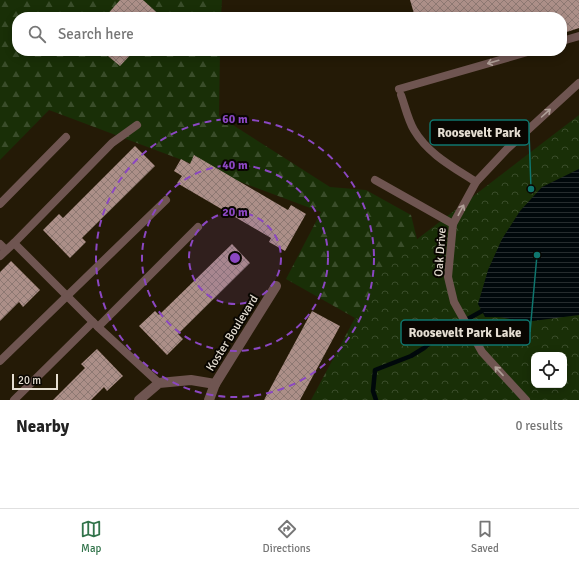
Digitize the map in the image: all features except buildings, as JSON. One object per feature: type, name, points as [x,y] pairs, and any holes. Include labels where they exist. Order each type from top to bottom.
[{"type":"street","name":"Koster Boulevard","points":[[159,383],[191,380],[215,384],[276,286]]},
{"type":"street","points":[[139,400],[159,383]]},
{"type":"street","points":[[209,400],[215,384]]},
{"type":"lane","points":[[567,40],[579,36]]},
{"type":"lane","points":[[476,182],[441,160],[427,147],[414,130],[400,92],[515,56]]},
{"type":"lane","name":"Oak Drive","points":[[526,400],[482,352],[454,302],[448,277],[453,224],[476,182],[507,149],[579,83]]},
{"type":"lane","points":[[0,244],[3,253],[112,143],[137,125]]},
{"type":"lane","points":[[0,204],[66,137]]},
{"type":"lane","points":[[375,180],[453,224]]},
{"type":"lane","points":[[0,361],[68,297],[166,200]]},
{"type":"lane","points":[[14,400],[96,325],[198,227]]},
{"type":"lane","points":[[14,243],[96,325],[159,383]]},
{"type":"green space","points":[[0,0],[222,0],[221,12],[12,12],[12,56],[220,56],[219,116],[330,187],[366,190],[411,215],[417,239],[411,400],[311,400],[355,318],[286,279],[321,212],[49,110],[0,160]]},
{"type":"green space","points":[[579,115],[579,400],[313,400],[386,263]]},
{"type":"shaded area","points":[[579,169],[579,315],[525,322],[499,317],[485,317],[478,304],[488,270],[502,239],[520,211],[542,187]]},
{"type":"waterway","points":[[376,400],[373,391],[375,370],[411,356],[424,348],[441,334],[482,311]]},
{"type":"place","name":"Roosevelt Park","points":[[531,189]]},
{"type":"place","name":"Roosevelt Park Lake","points":[[537,255]]}]
